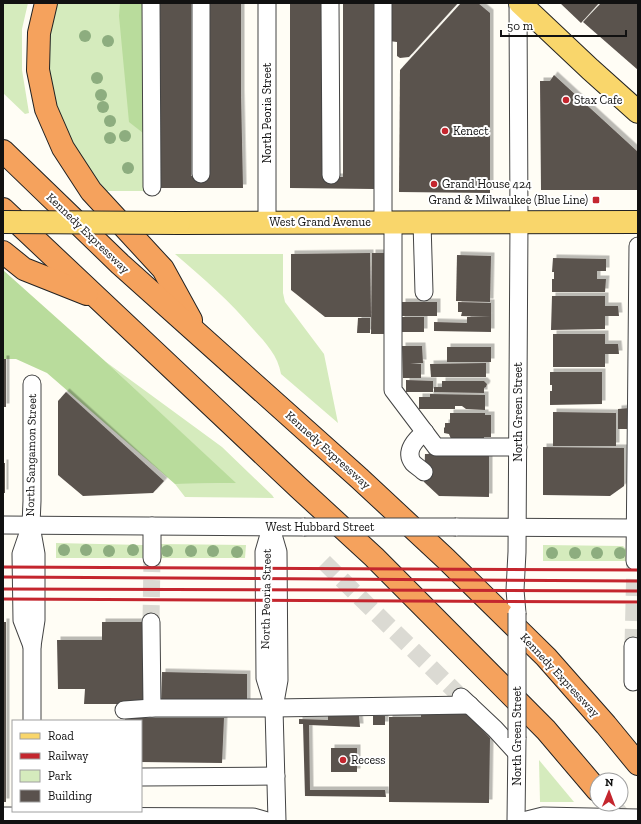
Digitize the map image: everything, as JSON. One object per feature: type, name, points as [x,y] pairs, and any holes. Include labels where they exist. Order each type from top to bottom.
[{"type":"highway","points":[[46,3],[39,33],[38,70],[46,109],[63,148],[91,191],[163,269],[198,333]]},
{"type":"highway","name":"Kennedy Expressway","points":[[3,151],[120,264],[354,473],[446,559],[546,657],[638,764]]},
{"type":"highway","points":[[3,209],[385,568],[546,730],[589,781]]},
{"type":"highway","points":[[3,252],[24,269],[96,298]]},
{"type":"main road","points":[[519,3],[638,112]]},
{"type":"main road","name":"West Grand Avenue","points":[[3,222],[638,222]]},
{"type":"street","points":[[151,3],[152,187]]},
{"type":"street","points":[[201,3],[201,174]]},
{"type":"street","name":"North Peoria Street","points":[[267,3],[267,222]]},
{"type":"street","points":[[330,3],[331,175]]},
{"type":"street","points":[[383,3],[393,390],[436,447],[518,447]]},
{"type":"street","name":"North Green Street","points":[[516,821],[517,613],[515,590],[518,447],[519,3]]},
{"type":"street","points":[[422,222],[424,292]]},
{"type":"street","points":[[635,561],[637,528],[638,246]]},
{"type":"street","name":"North Sangamon Street","points":[[32,384],[31,525],[21,554],[22,620],[32,646],[32,720]]},
{"type":"street","points":[[424,472],[413,463],[410,455],[412,446],[425,432]]},
{"type":"street","name":"West Hubbard Street","points":[[3,525],[271,528],[637,528]]},
{"type":"street","points":[[152,526],[152,558]]},
{"type":"street","name":"North Peoria Street","points":[[271,528],[264,552],[265,678],[274,708],[277,821]]},
{"type":"street","points":[[152,622],[152,708]]},
{"type":"street","points":[[633,646],[633,682]]},
{"type":"street","points":[[124,710],[152,708],[274,708],[466,701],[517,745]]},
{"type":"street","points":[[142,777],[276,776]]},
{"type":"street","points":[[3,816],[34,814],[253,817],[267,821]]},
{"type":"street","points":[[523,821],[543,816],[638,818]]},
{"type":"green space","points":[[3,3],[28,3],[22,29],[22,70],[29,113],[25,114],[3,93]]},
{"type":"green space","points":[[56,3],[143,3],[143,161],[147,191],[107,191],[76,155],[58,120],[47,71],[49,36]]},
{"type":"green space","points":[[120,3],[143,3],[143,133],[129,122],[119,16]]},
{"type":"green space","points":[[175,254],[283,254],[283,293],[285,302],[324,354],[338,423],[281,374],[277,361],[271,350],[245,319],[216,290]]},
{"type":"green space","points":[[3,270],[106,362],[236,483],[175,484],[47,373],[16,359],[3,359]]},
{"type":"green space","points":[[106,362],[222,447],[274,498],[185,497],[175,484],[235,483]]},
{"type":"green space","points":[[56,543],[143,545],[143,558],[56,558]]},
{"type":"green space","points":[[159,544],[246,545],[245,558],[158,558]]},
{"type":"green space","points":[[543,545],[623,546],[628,551],[628,561],[543,561]]},
{"type":"green space","points":[[539,760],[574,802],[540,802]]},
{"type":"building","points":[[159,3],[191,3],[191,176],[209,176],[209,3],[241,3],[243,188],[159,188]]},
{"type":"building","points":[[290,3],[323,3],[323,177],[343,177],[343,3],[374,3],[375,189],[290,188]]},
{"type":"building","points":[[389,3],[458,3],[409,57],[400,58],[397,56],[397,42],[389,41]]},
{"type":"building","name":"Kenect","points":[[461,3],[478,3],[490,13],[490,193],[399,192],[400,70]]},
{"type":"building","points":[[560,3],[599,3],[581,23]]},
{"type":"building","points":[[601,3],[638,3],[638,70],[583,22]]},
{"type":"building","points":[[554,75],[638,152],[638,190],[541,190],[540,81],[550,81]]},
{"type":"building","points":[[370,253],[371,317],[325,317],[291,290],[291,254]]},
{"type":"building","points":[[372,253],[389,253],[389,334],[371,334]]},
{"type":"building","points":[[457,255],[491,256],[490,302],[456,301]]},
{"type":"building","points":[[553,258],[606,259],[606,271],[597,271],[597,279],[606,279],[605,292],[552,292],[552,279],[554,279],[554,272],[552,272]]},
{"type":"building","points":[[552,296],[605,296],[605,306],[618,306],[619,316],[605,316],[605,329],[551,330]]},
{"type":"building","points":[[402,302],[437,302],[437,316],[402,316]]},
{"type":"building","points":[[458,302],[491,303],[491,317],[461,316],[462,312],[458,312]]},
{"type":"building","points":[[401,317],[424,317],[424,332],[401,332]]},
{"type":"building","points":[[467,317],[491,317],[491,332],[434,331],[434,322],[467,323]]},
{"type":"building","points":[[358,318],[370,318],[370,333],[357,333]]},
{"type":"building","points":[[553,334],[605,334],[605,344],[618,344],[619,354],[605,354],[605,367],[553,367]]},
{"type":"building","points":[[402,346],[422,346],[423,363],[410,363],[421,364],[421,378],[403,378]]},
{"type":"building","points":[[447,347],[491,347],[491,362],[447,362]]},
{"type":"building","points":[[3,359],[6,359],[6,407],[3,407]]},
{"type":"building","points":[[486,363],[486,377],[431,377],[430,364]]},
{"type":"building","points":[[550,372],[602,372],[602,404],[550,405],[550,391],[552,391],[552,385],[550,385]]},
{"type":"building","points":[[406,380],[433,381],[433,392],[406,392]]},
{"type":"building","points":[[442,381],[484,381],[487,384],[484,388],[484,393],[434,392],[434,387],[442,387]]},
{"type":"building","points":[[66,392],[164,481],[153,493],[83,496],[58,475],[58,401]]},
{"type":"building","points":[[430,394],[485,395],[485,410],[466,409],[462,406],[455,406],[455,409],[419,409],[419,397],[430,397]]},
{"type":"building","points":[[630,408],[630,429],[618,429],[618,409]]},
{"type":"building","points":[[553,412],[616,413],[616,446],[553,446]]},
{"type":"building","points":[[450,413],[485,413],[485,415],[491,415],[491,437],[484,437],[484,439],[451,439],[449,434],[444,433],[445,423],[450,423]]},
{"type":"building","points":[[543,447],[624,448],[624,486],[610,496],[543,495]]},
{"type":"building","points":[[489,453],[489,497],[439,496],[424,482],[425,454]]},
{"type":"building","points":[[3,463],[5,463],[5,493],[3,493]]},
{"type":"building","points":[[3,622],[6,622],[6,802],[3,802]]},
{"type":"building","points":[[102,622],[145,622],[145,704],[84,704],[85,689],[58,689],[57,640],[102,640]]},
{"type":"building","points":[[162,672],[247,674],[247,705],[161,705]]},
{"type":"building","points":[[421,713],[467,713],[490,738],[489,803],[389,802],[389,717],[421,717]]},
{"type":"building","points":[[328,716],[359,716],[360,727],[309,725],[310,790],[385,790],[386,797],[305,796],[303,724],[299,724],[299,719],[328,720]]},
{"type":"building","points":[[373,716],[385,716],[385,725],[373,725]]},
{"type":"building","points":[[125,718],[224,718],[222,763],[142,762],[142,720],[125,720]]},
{"type":"building","points":[[331,748],[357,748],[357,772],[331,772]]},
{"type":"tunnel","points":[[151,622],[152,558]]},
{"type":"tunnel","points":[[633,646],[635,561]]},
{"type":"tunnel","points":[[324,562],[461,697]]},
{"type":"tunnel","points":[[616,812],[623,821]]},
{"type":"railway","points":[[3,567],[638,570]]},
{"type":"railway","points":[[3,577],[638,581]]},
{"type":"railway","points":[[3,589],[638,591]]},
{"type":"railway","points":[[3,599],[638,602]]},
{"type":"place","name":"Stax Cafe","points":[[566,100]]},
{"type":"place","name":"Kenect","points":[[445,131]]},
{"type":"place","name":"Grand House 424","points":[[434,184]]},
{"type":"place","name":"Grand & Milwaukee (Blue Line)","points":[[596,200]]},
{"type":"place","name":"Recess","points":[[343,760]]}]
